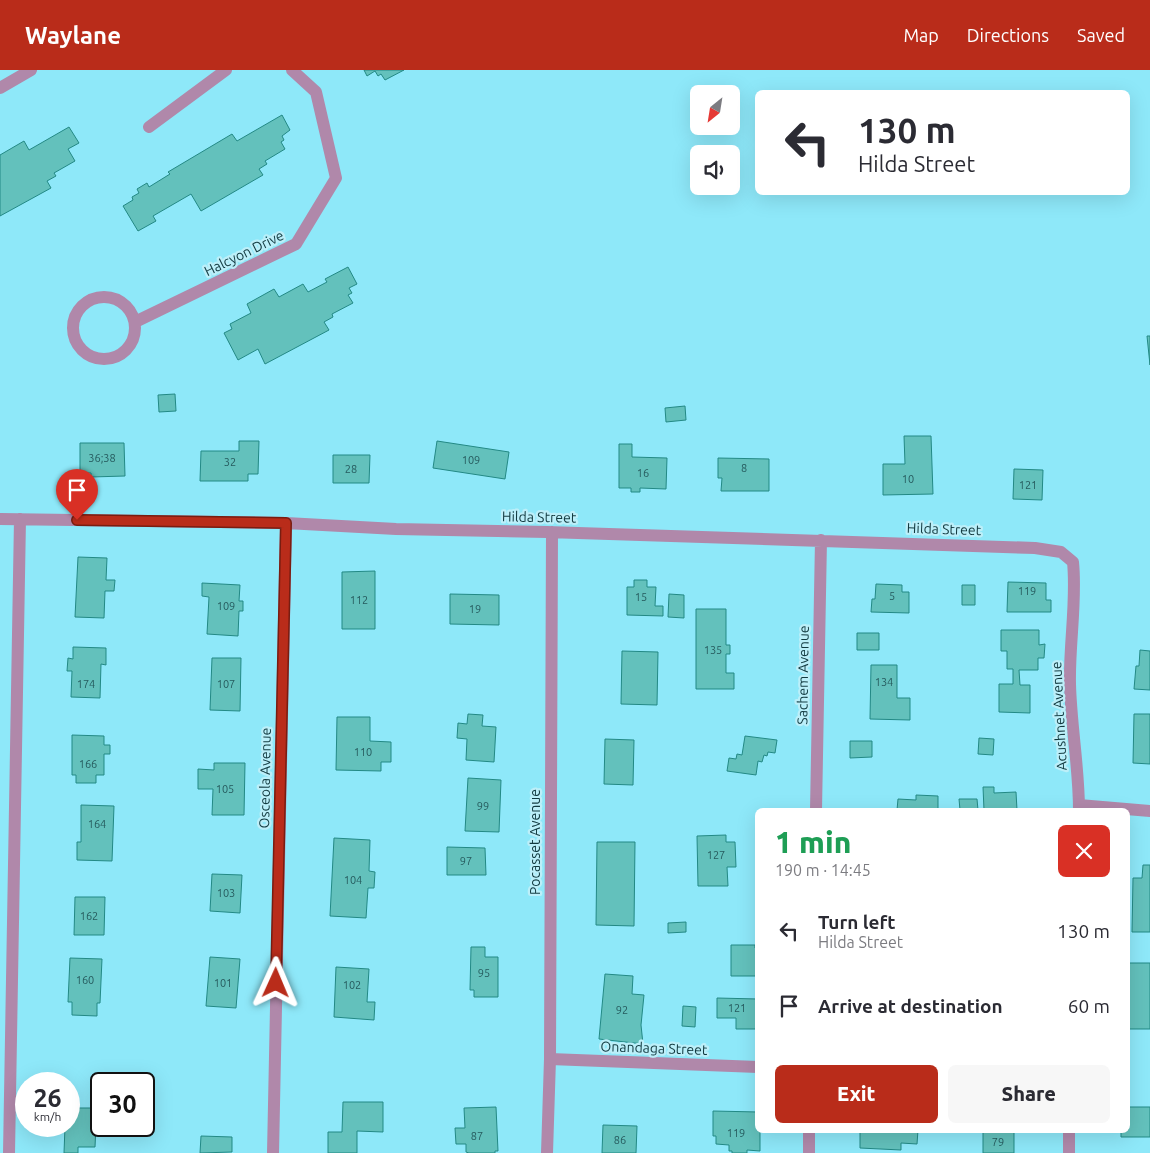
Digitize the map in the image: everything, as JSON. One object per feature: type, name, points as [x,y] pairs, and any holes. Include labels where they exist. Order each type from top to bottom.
[{"type":"street","points":[[0,88],[31,70]]},
{"type":"street","points":[[149,127],[226,70]]},
{"type":"street","name":"Halcyon Drive","points":[[135,322],[296,244],[336,178],[316,92],[292,70]]},
{"type":"street","points":[[107,297],[117,300],[126,306],[135,322],[135,333],[132,343],[116,357],[106,359],[95,358],[86,353],[78,345],[73,332],[77,313],[93,299],[107,297]]},
{"type":"street","name":"Hilda Street","points":[[0,519],[286,523],[396,529],[552,532],[1035,548],[1061,552],[1073,561]]},
{"type":"street","points":[[9,1153],[20,520]]},
{"type":"street","name":"Osceola Avenue","points":[[272,1153],[286,523]]},
{"type":"street","name":"Pocasset Avenue","points":[[547,1153],[550,1059],[552,532]]},
{"type":"street","name":"Sachem Avenue","points":[[816,808],[821,540]]},
{"type":"street","name":"Acushnet Avenue","points":[[1073,561],[1075,582],[1070,684],[1079,807]]},
{"type":"street","points":[[1079,807],[1097,808]]},
{"type":"street","points":[[1130,810],[1150,811]]},
{"type":"street","name":"Onandaga Street","points":[[550,1059],[755,1068]]},
{"type":"street","points":[[809,1133],[809,1153]]},
{"type":"street","points":[[1069,1133],[1069,1153]]},
{"type":"building","points":[[364,70],[404,70],[385,80],[381,74],[378,76],[375,71],[367,76]]},
{"type":"building","points":[[282,115],[290,130],[282,136],[284,140],[281,142],[285,149],[265,161],[267,164],[259,169],[263,175],[201,211],[191,194],[153,216],[156,221],[138,231],[123,206],[133,200],[132,197],[139,193],[137,189],[147,183],[149,187],[170,174],[168,172],[232,134],[237,141]]},
{"type":"building","points":[[69,127],[79,143],[68,149],[75,161],[54,173],[56,176],[47,181],[51,188],[0,216],[0,155],[24,141],[29,150]]},
{"type":"building","points":[[348,267],[357,284],[349,288],[352,293],[348,295],[353,303],[332,314],[333,317],[324,322],[329,330],[265,364],[258,349],[238,360],[224,333],[232,329],[230,324],[251,313],[247,304],[274,289],[279,297],[303,284],[308,292],[327,282],[325,279]]},
{"type":"building","points":[[1147,336],[1150,336],[1150,365]]},
{"type":"building","points":[[175,394],[176,411],[159,412],[158,395]]},
{"type":"building","points":[[685,406],[686,420],[666,422],[665,408]]},
{"type":"building","points":[[904,436],[931,436],[933,494],[883,495],[883,464],[905,464]]},
{"type":"building","points":[[239,441],[259,441],[258,474],[248,474],[248,481],[200,481],[201,451],[239,451]]},
{"type":"building","points":[[437,441],[509,452],[505,479],[433,468]]},
{"type":"building","points":[[80,443],[124,443],[125,476],[91,477],[91,473],[80,473]]},
{"type":"building","points":[[619,444],[632,444],[632,457],[667,458],[666,489],[640,488],[640,492],[631,492],[631,488],[619,488]]},
{"type":"building","points":[[333,455],[370,455],[369,483],[333,483]]},
{"type":"building","points":[[718,458],[769,459],[769,491],[721,491],[722,478],[718,478]]},
{"type":"building","points":[[1014,469],[1043,470],[1042,500],[1013,499]]},
{"type":"building","points":[[78,557],[107,558],[106,580],[115,580],[114,591],[105,591],[104,618],[75,617]]},
{"type":"building","points":[[375,571],[375,629],[342,629],[342,572]]},
{"type":"building","points":[[634,580],[647,580],[647,587],[656,587],[655,606],[663,606],[663,616],[627,615],[627,587],[634,587]]},
{"type":"building","points":[[1008,582],[1046,583],[1046,600],[1051,600],[1051,612],[1007,612]]},
{"type":"building","points":[[202,583],[240,585],[239,601],[243,601],[243,611],[239,611],[238,636],[207,634],[209,597],[202,596]]},
{"type":"building","points":[[876,584],[902,585],[902,592],[909,592],[909,613],[871,612],[872,599],[875,599]]},
{"type":"building","points":[[962,585],[975,585],[975,605],[962,605]]},
{"type":"building","points":[[450,594],[499,595],[499,625],[450,624]]},
{"type":"building","points":[[669,594],[684,595],[684,618],[668,617]]},
{"type":"building","points":[[696,609],[726,609],[726,645],[730,645],[730,654],[726,654],[726,673],[734,673],[734,689],[696,689]]},
{"type":"building","points":[[1001,630],[1039,630],[1039,645],[1045,644],[1044,658],[1038,658],[1038,670],[1019,670],[1020,685],[1030,685],[1030,713],[999,712],[999,684],[1013,684],[1013,669],[1007,669],[1007,651],[1001,651]]},
{"type":"building","points":[[857,633],[879,633],[879,650],[857,650]]},
{"type":"building","points":[[73,647],[106,648],[106,665],[101,664],[100,698],[71,697],[72,671],[67,671],[68,658],[73,659]]},
{"type":"building","points":[[1140,650],[1150,651],[1150,690],[1134,689],[1136,666],[1139,666]]},
{"type":"building","points":[[622,651],[658,652],[657,705],[621,704]]},
{"type":"building","points":[[212,658],[241,658],[240,711],[210,710]]},
{"type":"building","points":[[871,665],[897,665],[897,698],[910,698],[910,720],[870,719]]},
{"type":"building","points":[[468,714],[483,715],[482,726],[496,727],[494,762],[466,760],[467,739],[457,738],[458,723],[467,724]]},
{"type":"building","points":[[1134,714],[1150,714],[1150,764],[1133,763]]},
{"type":"building","points":[[337,717],[370,717],[370,741],[391,742],[391,762],[381,762],[381,771],[336,770]]},
{"type":"building","points":[[72,735],[104,736],[104,745],[110,745],[110,754],[104,754],[104,775],[96,775],[96,783],[76,783],[76,775],[72,775]]},
{"type":"building","points":[[745,736],[777,740],[775,753],[768,752],[767,756],[764,755],[762,762],[758,761],[756,775],[727,771],[729,758],[736,759],[737,754],[742,755]]},
{"type":"building","points":[[979,738],[994,739],[993,755],[978,754]]},
{"type":"building","points":[[605,739],[634,740],[633,785],[604,784]]},
{"type":"building","points":[[850,741],[872,741],[872,757],[850,758]]},
{"type":"building","points":[[214,763],[245,763],[244,815],[212,815],[213,789],[198,789],[198,769],[214,770]]},
{"type":"building","points":[[468,778],[501,780],[499,832],[465,831]]},
{"type":"building","points":[[983,787],[994,787],[994,793],[1016,792],[1017,808],[984,808]]},
{"type":"building","points":[[916,795],[938,796],[938,808],[897,808],[898,799],[916,800]]},
{"type":"building","points":[[959,799],[977,799],[978,808],[960,808]]},
{"type":"building","points":[[81,805],[114,806],[112,861],[77,860],[77,842],[81,842]]},
{"type":"building","points":[[726,835],[726,842],[735,842],[736,867],[727,867],[728,886],[698,886],[697,836]]},
{"type":"building","points":[[334,838],[370,840],[369,871],[375,872],[374,888],[368,888],[366,918],[330,916]]},
{"type":"building","points":[[597,842],[635,842],[634,926],[596,925]]},
{"type":"building","points":[[447,847],[485,848],[486,875],[447,875]]},
{"type":"building","points":[[1143,865],[1150,865],[1150,932],[1132,932],[1133,878],[1142,878]]},
{"type":"building","points":[[212,874],[242,875],[240,913],[210,911]]},
{"type":"building","points":[[75,897],[105,897],[104,935],[74,935]]},
{"type":"building","points":[[686,922],[686,932],[668,933],[668,923]]},
{"type":"building","points":[[731,945],[755,945],[755,976],[731,976]]},
{"type":"building","points":[[471,947],[485,947],[485,957],[498,957],[498,997],[474,997],[474,990],[470,990]]},
{"type":"building","points":[[210,957],[240,959],[236,1008],[206,1006]]},
{"type":"building","points":[[70,958],[102,959],[100,1003],[97,1003],[97,1016],[72,1015],[72,1002],[68,1002]]},
{"type":"building","points":[[1130,963],[1150,963],[1150,1029],[1130,1029]]},
{"type":"building","points":[[336,967],[369,969],[367,1002],[375,1002],[374,1020],[334,1017]]},
{"type":"building","points":[[605,974],[633,976],[632,994],[644,995],[641,1025],[643,1044],[599,1039]]},
{"type":"building","points":[[717,998],[755,999],[755,1029],[736,1029],[736,1018],[717,1018]]},
{"type":"building","points":[[683,1006],[696,1007],[695,1027],[682,1026]]},
{"type":"building","points":[[343,1102],[383,1102],[383,1132],[357,1131],[357,1153],[328,1153],[328,1132],[342,1132]]},
{"type":"building","points":[[496,1107],[498,1151],[495,1151],[495,1153],[469,1153],[466,1152],[466,1144],[456,1144],[455,1128],[465,1128],[464,1108]]},
{"type":"building","points":[[1130,1107],[1150,1107],[1150,1137],[1121,1137],[1121,1133],[1130,1133]]},
{"type":"building","points":[[80,1108],[90,1108],[90,1137],[95,1137],[95,1147],[78,1147],[78,1153],[64,1153],[65,1137],[80,1137]]},
{"type":"building","points":[[713,1111],[755,1112],[755,1133],[760,1133],[760,1151],[747,1150],[747,1153],[732,1153],[732,1151],[729,1151],[729,1145],[716,1144],[716,1136],[713,1136]]},
{"type":"building","points":[[603,1125],[637,1126],[636,1153],[602,1153]]},
{"type":"building","points":[[860,1133],[918,1133],[917,1144],[901,1143],[901,1150],[860,1148]]},
{"type":"building","points":[[983,1133],[1014,1133],[1014,1153],[983,1153]]},
{"type":"building","points":[[201,1136],[232,1137],[232,1152],[200,1153]]},
{"type":"route","points":[[77,520],[286,523],[276,983]]}]
